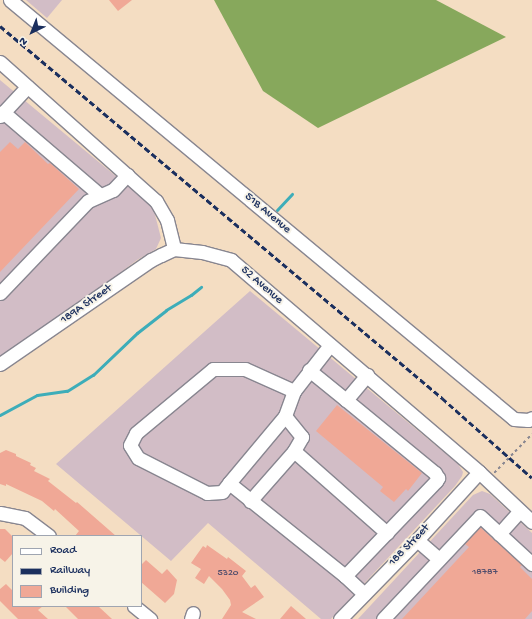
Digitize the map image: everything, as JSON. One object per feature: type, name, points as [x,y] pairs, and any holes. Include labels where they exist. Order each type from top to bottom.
[{"type":"street","name":"51B Avenue","points":[[10,0],[514,419],[530,419]]},
{"type":"street","points":[[0,62],[156,201],[167,220],[174,249]]},
{"type":"street","points":[[27,87],[2,114],[100,195]]},
{"type":"street","points":[[0,293],[88,200],[113,190],[127,175]]},
{"type":"street","name":"52 Avenue","points":[[174,249],[202,252],[231,260],[479,472],[532,522]]},
{"type":"street","name":"189A Street","points":[[0,364],[151,260],[174,249]]},
{"type":"street","points":[[294,391],[245,369],[213,369],[136,433],[130,446],[138,458],[207,493],[222,492],[285,416],[294,391],[330,345]]},
{"type":"street","points":[[309,370],[438,478],[345,576]]},
{"type":"street","points":[[346,400],[367,375]]},
{"type":"street","points":[[250,500],[294,451],[302,437],[285,416]]},
{"type":"street","points":[[294,451],[387,533]]},
{"type":"street","name":"188 Street","points":[[340,619],[417,540],[479,472]]},
{"type":"street","points":[[229,483],[345,576],[364,594]]},
{"type":"street","points":[[499,534],[520,510]]},
{"type":"street","points":[[0,513],[25,518],[48,535]]},
{"type":"street","points":[[383,619],[480,516],[532,564]]},
{"type":"street","points":[[417,540],[439,559]]},
{"type":"street","points":[[135,607],[150,619]]},
{"type":"path","points":[[494,473],[532,434]]},
{"type":"shaded area","points":[[26,0],[62,0],[47,18]]},
{"type":"shaded area","points":[[0,80],[153,207],[161,238],[156,249],[137,260],[61,317],[0,357]]},
{"type":"shaded area","points":[[250,291],[458,464],[463,472],[455,486],[331,619],[321,619],[208,523],[171,561],[56,464]]},
{"type":"shaded area","points":[[482,491],[490,494],[532,533],[532,619],[358,619],[473,495]]},
{"type":"green space","points":[[214,0],[436,0],[506,37],[318,128],[263,91]]},
{"type":"building","points":[[109,0],[132,0],[118,11]]},
{"type":"building","points":[[10,142],[18,149],[25,142],[48,164],[50,163],[79,189],[0,272],[0,152]]},
{"type":"building","points":[[337,405],[422,473],[408,491],[406,489],[394,502],[380,491],[383,487],[316,431]]},
{"type":"building","points":[[6,450],[31,463],[30,465],[36,468],[34,471],[50,479],[48,481],[76,503],[77,502],[115,535],[76,535],[79,531],[55,509],[54,511],[42,501],[6,484],[6,486],[0,484],[0,453]]},
{"type":"building","points":[[480,527],[522,565],[520,567],[532,579],[532,611],[525,619],[402,619],[469,547],[465,544]]},
{"type":"building","points":[[0,529],[5,529],[12,536],[12,554],[5,562],[0,558]]},
{"type":"building","points":[[207,545],[227,559],[228,557],[246,571],[242,576],[251,588],[255,585],[264,597],[242,612],[256,619],[222,619],[231,605],[230,600],[222,589],[209,576],[204,584],[195,578],[201,569],[191,563],[203,546],[206,548]]},
{"type":"building","points":[[146,560],[162,574],[167,569],[177,580],[174,594],[165,603],[142,583],[142,564]]},
{"type":"building","points":[[6,584],[12,590],[12,607],[42,607],[38,610],[48,619],[18,619],[0,601],[0,589]]},
{"type":"building","points":[[291,606],[306,619],[280,619]]},
{"type":"building","points":[[66,607],[99,607],[112,619],[78,619]]},
{"type":"waterway","points":[[277,210],[292,194]]},
{"type":"waterway","points":[[0,415],[37,395],[67,391],[93,375],[137,333],[166,310],[201,287]]},
{"type":"railway","points":[[0,26],[442,398],[532,478]]}]
